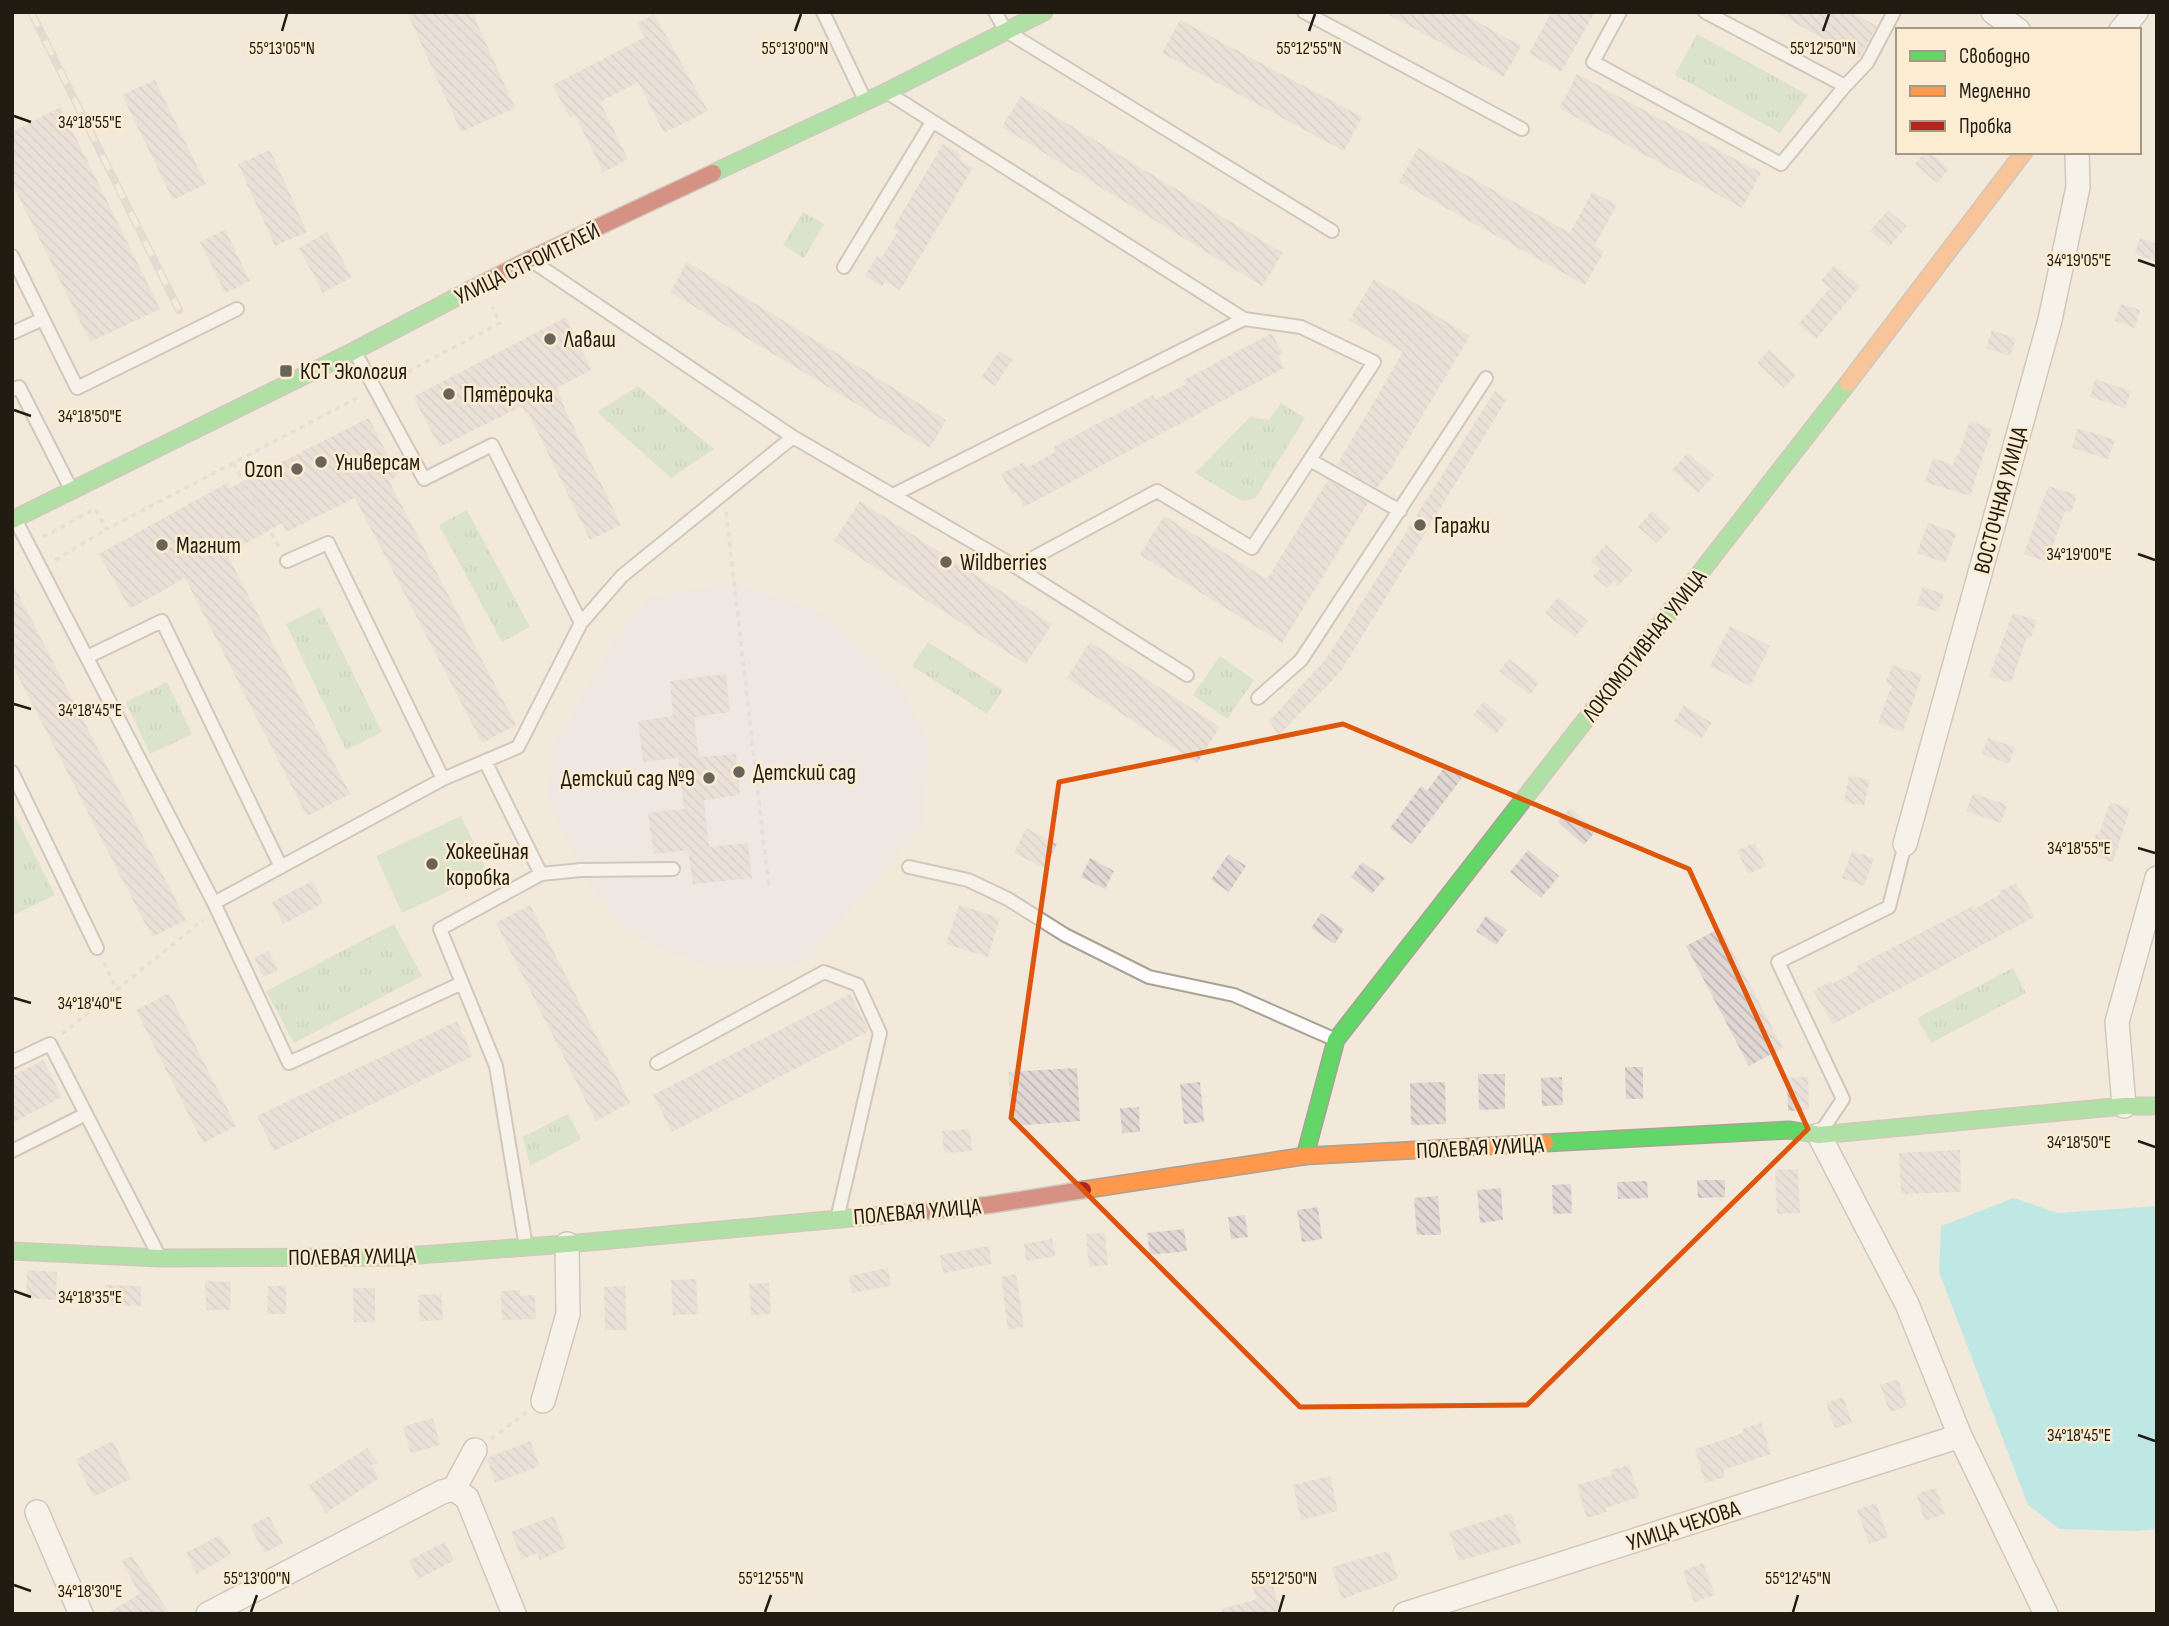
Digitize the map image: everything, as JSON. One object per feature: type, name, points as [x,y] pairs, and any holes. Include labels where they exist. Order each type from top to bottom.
[{"type":"street","name":"УЛИЦА СТРОИТЕЛЕЙ","points":[[14,519],[355,351],[530,259],[866,102],[1044,12]]},
{"type":"street","points":[[1993,12],[2015,28]]},
{"type":"street","points":[[2123,28],[2136,12]]},
{"type":"street","name":"ЛОКОМОТИВНАЯ УЛИЦА","points":[[1305,1156],[1336,1040],[1833,402],[2022,154]]},
{"type":"street","name":"ВОСТОЧНАЯ УЛИЦА","points":[[1905,844],[2050,320],[2078,187],[2077,154]]},
{"type":"street","points":[[2124,1106],[2117,1022],[2157,878]]},
{"type":"street","name":"ПОЛЕВАЯ УЛИЦА","points":[[12,1251],[160,1258],[392,1257],[567,1244],[988,1205],[1305,1156],[1790,1130],[1819,1135],[2124,1106],[2157,1107]]},
{"type":"street","points":[[1819,1135],[1907,1304],[1961,1436],[2046,1614]]},
{"type":"street","points":[[543,1401],[568,1314],[567,1244]]},
{"type":"street","name":"УЛИЦА ЧЕХОВА","points":[[1405,1614],[1961,1436]]},
{"type":"street","points":[[208,1614],[442,1492],[454,1489],[475,1450]]},
{"type":"street","points":[[454,1489],[467,1498],[514,1614]]},
{"type":"street","points":[[37,1512],[81,1614]]},
{"type":"lane","points":[[823,12],[866,102]]},
{"type":"lane","points":[[995,12],[1006,32],[1332,231]]},
{"type":"lane","points":[[1304,12],[1522,129]]},
{"type":"lane","points":[[1620,12],[1593,62],[1781,164],[1867,63],[1895,12]]},
{"type":"lane","points":[[1705,12],[1845,86]]},
{"type":"lane","points":[[886,92],[1244,319],[1301,327],[1374,362],[1252,548],[1157,491],[1016,567]]},
{"type":"lane","points":[[844,267],[932,122]]},
{"type":"lane","points":[[12,256],[77,388],[237,309]]},
{"type":"lane","points":[[530,259],[793,437],[1016,567],[1187,674]]},
{"type":"lane","points":[[12,333],[43,319]]},
{"type":"lane","points":[[893,495],[1244,319]]},
{"type":"lane","points":[[355,351],[424,479],[492,444],[580,623]]},
{"type":"lane","points":[[12,373],[16,388],[72,489]]},
{"type":"lane","points":[[1258,698],[1301,660],[1486,378]]},
{"type":"lane","points":[[216,906],[281,867],[443,779],[518,747],[580,623],[621,576],[793,437]]},
{"type":"lane","points":[[1310,460],[1400,511]]},
{"type":"lane","points":[[14,519],[216,906],[289,1063],[462,984]]},
{"type":"lane","points":[[287,561],[328,543],[443,779]]},
{"type":"lane","points":[[87,657],[162,621],[281,867]]},
{"type":"lane","points":[[485,761],[541,874]]},
{"type":"lane","points":[[12,772],[97,948]]},
{"type":"lane","points":[[1819,1135],[1843,1099],[1778,962],[1889,907],[1905,844]]},
{"type":"lane","points":[[909,867],[968,880],[1008,899],[1065,934],[1149,977],[1234,995],[1336,1040]]},
{"type":"lane","points":[[526,1247],[496,1066],[440,929],[541,874],[581,870],[673,869]]},
{"type":"lane","points":[[657,1063],[824,972],[858,985],[880,1033],[836,1219]]},
{"type":"lane","points":[[12,1062],[50,1044],[160,1258]]},
{"type":"lane","points":[[12,1150],[86,1114]]},
{"type":"path","points":[[40,568],[107,529],[500,323],[491,305]]},
{"type":"path","points":[[233,463],[287,561]]},
{"type":"path","points":[[724,493],[769,889]]},
{"type":"path","points":[[29,545],[95,509],[107,529]]},
{"type":"path","points":[[50,1044],[216,906]]},
{"type":"path","points":[[97,948],[117,990]]},
{"type":"path","points":[[475,1450],[543,1401]]},
{"type":"highlighted area","points":[[1343,724],[1689,869],[1808,1129],[1527,1405],[1300,1407],[1011,1118],[1059,782]]},
{"type":"shaded area","name":"Детский сад","points":[[734,583],[829,616],[899,683],[929,744],[923,825],[808,959],[779,969],[712,969],[646,942],[616,917],[585,879],[548,799],[554,745],[614,640],[651,596]]},
{"type":"green space","points":[[1697,34],[1808,95],[1780,133],[1675,75]]},
{"type":"green space","points":[[803,212],[824,224],[804,258],[783,245]]},
{"type":"green space","points":[[638,386],[714,449],[671,478],[597,412]]},
{"type":"green space","points":[[1281,403],[1305,418],[1255,499],[1242,501],[1195,473],[1250,417],[1269,420]]},
{"type":"green space","points":[[467,510],[530,627],[502,642],[439,525]]},
{"type":"green space","points":[[320,607],[382,732],[346,750],[286,624]]},
{"type":"green space","points":[[928,642],[1003,690],[987,714],[912,666]]},
{"type":"green space","points":[[1220,656],[1254,680],[1227,719],[1193,695]]},
{"type":"green space","points":[[167,682],[192,734],[150,754],[126,702]]},
{"type":"green space","points":[[12,810],[55,895],[12,916]]},
{"type":"green space","name":"Хокеейная коробка","points":[[461,816],[488,873],[402,913],[376,856]]},
{"type":"green space","points":[[394,924],[422,976],[294,1043],[266,991]]},
{"type":"green space","points":[[2013,968],[2026,993],[1931,1043],[1917,1018]]},
{"type":"green space","points":[[568,1114],[581,1139],[530,1166],[523,1137]]},
{"type":"water","points":[[2014,1198],[2057,1213],[2157,1206],[2157,1529],[2059,1529],[2028,1505],[1939,1272],[1941,1226]]},
{"type":"building","points":[[407,12],[472,12],[515,108],[461,132]]},
{"type":"building","points":[[1384,12],[1460,12],[1521,46],[1504,77]]},
{"type":"building","points":[[1552,12],[1595,12],[1561,72],[1529,53]]},
{"type":"building","points":[[1775,12],[1851,12],[1877,26],[1859,58]]},
{"type":"building","points":[[654,14],[708,111],[664,133],[638,82],[600,102],[628,159],[603,172],[575,115],[570,118],[553,85],[645,37],[637,24]]},
{"type":"building","points":[[1180,20],[1362,117],[1344,151],[1162,53]]},
{"type":"building","points":[[1577,74],[1761,173],[1742,208],[1559,108]]},
{"type":"building","points":[[155,80],[206,184],[173,200],[122,95]]},
{"type":"building","points":[[1021,96],[1283,253],[1262,286],[1002,127]]},
{"type":"building","points":[[61,107],[160,309],[90,342],[12,183],[12,132]]},
{"type":"building","points":[[943,144],[962,155],[959,160],[973,168],[900,290],[885,281],[882,286],[865,276],[877,256],[881,259],[898,231],[893,228]]},
{"type":"building","points":[[1418,148],[1570,233],[1592,192],[1617,205],[1594,246],[1604,251],[1585,285],[1399,182]]},
{"type":"building","points":[[270,150],[307,232],[275,246],[238,164]]},
{"type":"building","points":[[1923,154],[1931,154],[1949,169],[1937,183],[1915,164]]},
{"type":"building","points":[[1888,210],[1907,226],[1889,247],[1870,231]]},
{"type":"building","points":[[225,230],[250,281],[225,293],[200,242]]},
{"type":"building","points":[[327,232],[352,277],[323,293],[299,248]]},
{"type":"building","points":[[2140,238],[2157,244],[2157,262],[2135,254]]},
{"type":"building","points":[[687,262],[946,420],[930,448],[670,292]]},
{"type":"building","points":[[1834,265],[1860,286],[1816,339],[1798,324],[1830,288],[1821,281]]},
{"type":"building","points":[[1374,279],[1470,336],[1377,488],[1337,465],[1403,352],[1349,320]]},
{"type":"building","points":[[2121,304],[2140,310],[2135,328],[2115,321]]},
{"type":"building","points":[[566,317],[591,370],[557,388],[621,525],[590,540],[528,412],[526,413],[522,406],[440,447],[413,397]]},
{"type":"building","points":[[1992,330],[2016,339],[2010,356],[1986,348]]},
{"type":"building","points":[[1272,333],[1282,353],[1278,356],[1284,368],[1024,507],[1016,492],[1012,494],[1001,474],[1024,462],[1027,468],[1055,452],[1053,447],[1153,395],[1155,400],[1186,384],[1184,380]]},
{"type":"building","points":[[1769,350],[1796,375],[1784,388],[1757,363]]},
{"type":"building","points":[[999,351],[1012,360],[995,386],[982,377]]},
{"type":"building","points":[[2095,379],[2131,391],[2125,408],[2090,397]]},
{"type":"building","name":"Гаражи","points":[[1495,391],[1507,399],[1341,671],[1279,735],[1269,721],[1326,659]]},
{"type":"building","points":[[369,418],[398,476],[389,481],[516,725],[482,743],[355,498],[286,532],[282,523],[227,554],[350,794],[307,816],[185,578],[130,609],[99,554],[227,483],[230,488]]},
{"type":"building","points":[[1970,421],[1992,429],[1970,496],[1925,482],[1933,458],[1953,465]]},
{"type":"building","points":[[2078,428],[2115,440],[2108,459],[2072,448]]},
{"type":"building","points":[[1688,453],[1714,475],[1698,493],[1672,470]]},
{"type":"building","points":[[1328,480],[1368,503],[1282,643],[1140,555],[1164,516],[1267,579]]},
{"type":"building","points":[[2048,486],[2077,495],[2071,513],[2065,511],[2047,562],[2024,554]]},
{"type":"building","points":[[860,501],[1052,624],[1026,664],[834,541]]},
{"type":"building","points":[[1652,511],[1671,528],[1657,543],[1638,527]]},
{"type":"building","points":[[1928,523],[1957,533],[1945,563],[1917,553]]},
{"type":"building","points":[[1606,545],[1633,570],[1618,586],[1613,581],[1607,588],[1593,576],[1600,569],[1591,561]]},
{"type":"building","points":[[12,582],[186,920],[152,937],[12,665]]},
{"type":"building","points":[[1923,587],[1944,594],[1938,612],[1917,605]]},
{"type":"building","points":[[1558,597],[1588,621],[1575,637],[1545,613]]},
{"type":"building","points":[[2013,613],[2037,620],[2031,638],[2027,637],[2011,683],[1989,676]]},
{"type":"building","points":[[1730,626],[1770,646],[1750,686],[1710,666]]},
{"type":"building","points":[[1090,642],[1220,727],[1197,763],[1067,678]]},
{"type":"building","points":[[1509,659],[1539,682],[1530,695],[1499,671]]},
{"type":"building","points":[[1892,665],[1922,675],[1903,732],[1878,723],[1892,685],[1886,683]]},
{"type":"building","name":"Детский сад №9","points":[[726,674],[730,712],[694,717],[699,757],[736,754],[740,795],[704,800],[709,847],[748,843],[752,878],[693,884],[688,850],[654,854],[648,813],[684,809],[678,758],[643,762],[638,721],[673,716],[670,681]]},
{"type":"building","points":[[1484,701],[1507,720],[1496,734],[1473,715]]},
{"type":"building","points":[[1684,705],[1712,723],[1701,739],[1674,721]]},
{"type":"building","points":[[1988,738],[2015,747],[2009,764],[1982,754]]},
{"type":"building","points":[[1446,765],[1462,778],[1412,844],[1390,828],[1421,786],[1427,791]]},
{"type":"building","points":[[1849,775],[1870,780],[1864,806],[1844,802]]},
{"type":"building","points":[[1973,793],[2007,805],[2001,823],[1966,811]]},
{"type":"building","points":[[2110,802],[2130,809],[2113,862],[2090,855]]},
{"type":"building","points":[[1570,808],[1596,831],[1584,845],[1558,822]]},
{"type":"building","points":[[1026,828],[1057,844],[1045,868],[1014,853]]},
{"type":"building","points":[[1755,843],[1766,866],[1748,874],[1737,850]]},
{"type":"building","points":[[1528,850],[1559,876],[1541,898],[1510,872]]},
{"type":"building","points":[[1852,851],[1874,858],[1864,886],[1842,878]]},
{"type":"building","points":[[1228,854],[1246,866],[1229,892],[1211,880]]},
{"type":"building","points":[[1090,858],[1114,871],[1105,889],[1081,877]]},
{"type":"building","points":[[1362,862],[1385,878],[1372,894],[1351,877]]},
{"type":"building","points":[[312,881],[323,903],[283,924],[272,902]]},
{"type":"building","points":[[2016,883],[2035,917],[1833,1024],[1813,991],[1831,981],[1832,984],[1858,970],[1857,966],[1973,906],[1974,909]]},
{"type":"building","points":[[530,905],[630,1103],[596,1121],[496,923]]},
{"type":"building","points":[[959,905],[1000,918],[988,957],[946,944]]},
{"type":"building","points":[[1321,913],[1344,929],[1335,944],[1311,928]]},
{"type":"building","points":[[1486,916],[1507,930],[1496,945],[1476,931]]},
{"type":"building","points":[[1720,928],[1783,1048],[1749,1066],[1686,946]]},
{"type":"building","points":[[269,951],[278,970],[264,977],[254,958]]},
{"type":"building","points":[[169,993],[236,1126],[203,1143],[136,1010]]},
{"type":"building","points":[[850,994],[869,1031],[672,1132],[653,1095]]},
{"type":"building","points":[[457,1021],[473,1056],[274,1151],[257,1116]]},
{"type":"building","points":[[43,1060],[62,1097],[12,1123],[12,1076]]},
{"type":"building","points":[[1625,1067],[1643,1067],[1643,1099],[1626,1099]]},
{"type":"building","points":[[1077,1068],[1080,1121],[1012,1126],[1008,1072]]},
{"type":"building","points":[[1478,1074],[1505,1074],[1505,1109],[1479,1110]]},
{"type":"building","points":[[1562,1077],[1563,1105],[1542,1106],[1541,1078]]},
{"type":"building","points":[[1808,1077],[1809,1110],[1788,1111],[1787,1078]]},
{"type":"building","points":[[1200,1082],[1204,1122],[1184,1124],[1180,1084]]},
{"type":"building","points":[[1445,1082],[1446,1124],[1411,1125],[1410,1083]]},
{"type":"building","points":[[1139,1107],[1140,1132],[1122,1133],[1120,1108]]},
{"type":"building","points":[[970,1129],[972,1151],[944,1153],[942,1131]]},
{"type":"building","points":[[1960,1150],[1961,1192],[1901,1194],[1899,1153]]},
{"type":"building","points":[[1798,1169],[1800,1213],[1777,1214],[1775,1170]]},
{"type":"building","points":[[1697,1180],[1725,1180],[1725,1197],[1698,1198]]},
{"type":"building","points":[[1647,1181],[1648,1198],[1618,1199],[1617,1182]]},
{"type":"building","points":[[1571,1184],[1572,1213],[1553,1214],[1552,1185]]},
{"type":"building","points":[[1501,1188],[1503,1220],[1480,1223],[1477,1190]]},
{"type":"building","points":[[1438,1196],[1441,1235],[1417,1235],[1414,1198]]},
{"type":"building","points":[[1318,1207],[1322,1239],[1302,1242],[1297,1210]]},
{"type":"building","points":[[1245,1215],[1248,1237],[1231,1239],[1228,1217]]},
{"type":"building","points":[[1184,1229],[1187,1251],[1150,1255],[1147,1233]]},
{"type":"building","points":[[1105,1233],[1108,1265],[1089,1267],[1086,1234]]},
{"type":"building","points":[[1052,1239],[1055,1256],[1026,1261],[1024,1244]]},
{"type":"building","points":[[989,1246],[992,1264],[943,1273],[940,1255]]},
{"type":"building","points":[[888,1268],[891,1286],[852,1293],[849,1276]]},
{"type":"building","points":[[27,1270],[57,1272],[56,1300],[26,1298]]},
{"type":"building","points":[[1016,1274],[1024,1327],[1008,1330],[1001,1277]]},
{"type":"building","points":[[696,1279],[698,1314],[673,1315],[671,1280]]},
{"type":"building","points":[[205,1281],[231,1282],[230,1310],[206,1310]]},
{"type":"building","points":[[769,1283],[771,1314],[751,1315],[749,1284]]},
{"type":"building","points":[[105,1285],[141,1286],[141,1306],[105,1305]]},
{"type":"building","points":[[268,1286],[286,1286],[286,1314],[267,1314]]},
{"type":"building","points":[[625,1286],[627,1330],[605,1330],[604,1287]]},
{"type":"building","points":[[353,1288],[375,1288],[375,1322],[354,1322]]},
{"type":"building","points":[[520,1290],[520,1296],[535,1295],[536,1319],[502,1320],[501,1291]]},
{"type":"building","points":[[441,1294],[443,1320],[420,1321],[418,1295]]},
{"type":"building","points":[[1898,1379],[1907,1406],[1890,1412],[1880,1385]]},
{"type":"building","points":[[1843,1397],[1852,1423],[1835,1428],[1826,1403]]},
{"type":"building","points":[[433,1418],[440,1445],[411,1453],[403,1427]]},
{"type":"building","points":[[1761,1423],[1771,1454],[1723,1470],[1725,1477],[1705,1483],[1695,1449],[1743,1433],[1742,1429]]},
{"type":"building","points":[[113,1441],[131,1479],[93,1497],[76,1459]]},
{"type":"building","points":[[530,1441],[540,1466],[495,1483],[487,1458]]},
{"type":"building","points":[[367,1448],[378,1463],[371,1465],[379,1478],[326,1513],[309,1485]]},
{"type":"building","points":[[1629,1465],[1640,1497],[1605,1508],[1607,1512],[1587,1518],[1577,1485],[1612,1475],[1611,1470]]},
{"type":"building","points":[[1330,1476],[1338,1511],[1301,1520],[1293,1485]]},
{"type":"building","points":[[1936,1488],[1945,1514],[1925,1521],[1916,1494]]},
{"type":"building","points":[[1876,1503],[1888,1537],[1869,1544],[1857,1510]]},
{"type":"building","points":[[1511,1513],[1521,1543],[1459,1561],[1449,1532]]},
{"type":"building","points":[[269,1516],[283,1543],[264,1553],[250,1526]]},
{"type":"building","points":[[554,1516],[566,1548],[540,1560],[537,1553],[522,1559],[511,1532]]},
{"type":"building","points":[[220,1535],[231,1554],[197,1574],[186,1553]]},
{"type":"building","points":[[445,1542],[454,1561],[418,1579],[409,1560]]},
{"type":"building","points":[[1389,1551],[1398,1579],[1342,1599],[1332,1567]]},
{"type":"building","points":[[132,1556],[170,1614],[107,1614],[139,1594],[122,1561]]},
{"type":"building","points":[[1703,1563],[1715,1595],[1694,1602],[1683,1571]]},
{"type":"building","points":[[1271,1579],[1282,1614],[1223,1614],[1222,1609],[1257,1599],[1252,1586]]},
{"type":"railway","points":[[31,12],[179,310]]},
{"type":"traffic: fast","points":[[713,173],[886,92],[1044,12]]},
{"type":"traffic: fast","points":[[12,520],[354,351],[472,289]]},
{"type":"traffic: fast","points":[[1305,1156],[1336,1040],[1848,383]]},
{"type":"traffic: fast","points":[[1545,1143],[1790,1130],[1819,1135],[2124,1106],[2157,1106]]},
{"type":"traffic: fast","points":[[12,1251],[160,1258],[392,1257],[916,1212]]},
{"type":"traffic: slow","points":[[1848,383],[2022,154]]},
{"type":"traffic: slow","points":[[1083,1190],[1305,1156],[1545,1143]]},
{"type":"traffic: jam","points":[[472,289],[713,173]]},
{"type":"traffic: jam","points":[[916,1212],[988,1205],[1083,1190]]},
{"type":"place","name":"Лаваш","points":[[550,339]]},
{"type":"place","name":"КСТ Экология","points":[[286,371]]},
{"type":"place","name":"Пятёрочка","points":[[449,394]]},
{"type":"place","name":"Универсам","points":[[321,462]]},
{"type":"place","name":"Ozon","points":[[297,469]]},
{"type":"place","name":"Гаражи","points":[[1420,525]]},
{"type":"place","name":"Магнит","points":[[162,545]]},
{"type":"place","name":"Wildberries","points":[[946,562]]},
{"type":"place","name":"Детский сад","points":[[739,772]]},
{"type":"place","name":"Детский сад №9","points":[[709,778]]},
{"type":"place","name":"Хокеейная коробка","points":[[432,864]]}]
